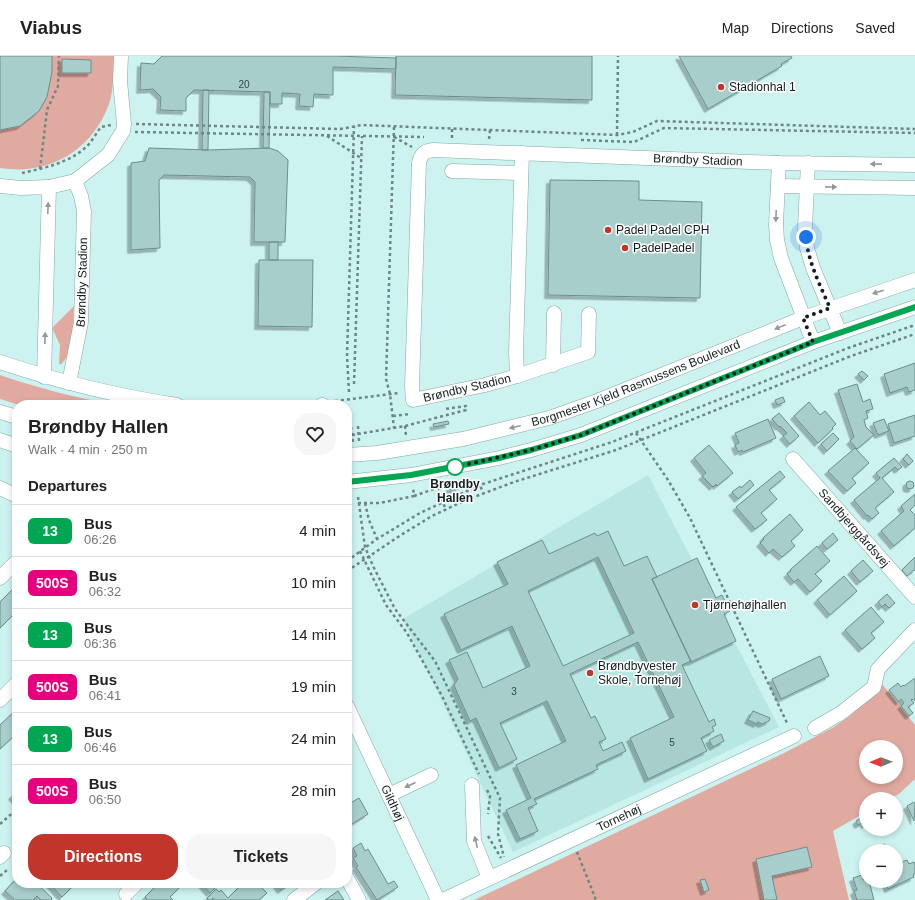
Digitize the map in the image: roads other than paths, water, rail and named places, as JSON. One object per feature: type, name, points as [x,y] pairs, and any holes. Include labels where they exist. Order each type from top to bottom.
[{"type":"street","points":[[0,186],[21,188],[49,187],[75,181],[108,155],[123,132],[124,124],[120,80],[121,56]]},
{"type":"street","name":"Brøndby Stadion","points":[[589,314],[588,352],[553,365],[414,407],[412,387],[420,157],[428,150],[433,150],[778,163],[915,165]]},
{"type":"street","points":[[517,376],[516,352],[522,153]]},
{"type":"street","points":[[778,163],[776,224],[778,246],[781,258],[813,342]]},
{"type":"street","points":[[808,163],[805,227],[807,248],[813,268],[840,333]]},
{"type":"street","points":[[452,171],[521,172]]},
{"type":"street","name":"Brøndby Stadion","points":[[69,383],[81,322],[84,211],[82,196],[75,181]]},
{"type":"street","points":[[778,186],[915,188]]},
{"type":"street","points":[[44,377],[49,187]]},
{"type":"street","name":"Borgmester Kjeld Rasmussens Boulevard","points":[[352,448],[377,453],[456,441],[549,418],[597,401],[803,318],[915,280]]},
{"type":"street","points":[[352,481],[411,475],[499,458],[581,435],[813,342],[915,307]]},
{"type":"street","points":[[553,365],[554,313]]},
{"type":"street","points":[[0,362],[44,377],[150,400]]},
{"type":"street","points":[[0,412],[12,416]]},
{"type":"street","points":[[0,440],[12,444]]},
{"type":"street","name":"Sandbjerggårdsvej","points":[[793,459],[915,597]]},
{"type":"street","points":[[0,488],[12,494]]},
{"type":"street","points":[[0,578],[12,566]]},
{"type":"street","points":[[815,728],[841,713],[874,687],[878,669],[915,630]]},
{"type":"street","points":[[0,700],[12,688]]},
{"type":"street","name":"Gildhøj","points":[[352,717],[438,900]]},
{"type":"street","name":"Tornehøj","points":[[443,900],[794,736]]},
{"type":"street","points":[[389,795],[431,775]]},
{"type":"street","points":[[476,780],[474,841],[489,878]]},
{"type":"street","points":[[352,887],[359,900]]},
{"type":"street","points":[[126,894],[132,888]]},
{"type":"street","points":[[294,900],[310,888]]},
{"type":"place","name":"Stadionhal 1","points":[[721,87]]},
{"type":"place","name":"Padel Padel CPH","points":[[608,230]]},
{"type":"place","name":"PadelPadel","points":[[625,248]]},
{"type":"place","name":"Brøndby Hallen","points":[[455,467]]},
{"type":"place","name":"Tjørnehøjhallen","points":[[695,605]]},
{"type":"place","name":"Brøndbyvester Skole, Tornehøj","points":[[590,673]]}]
